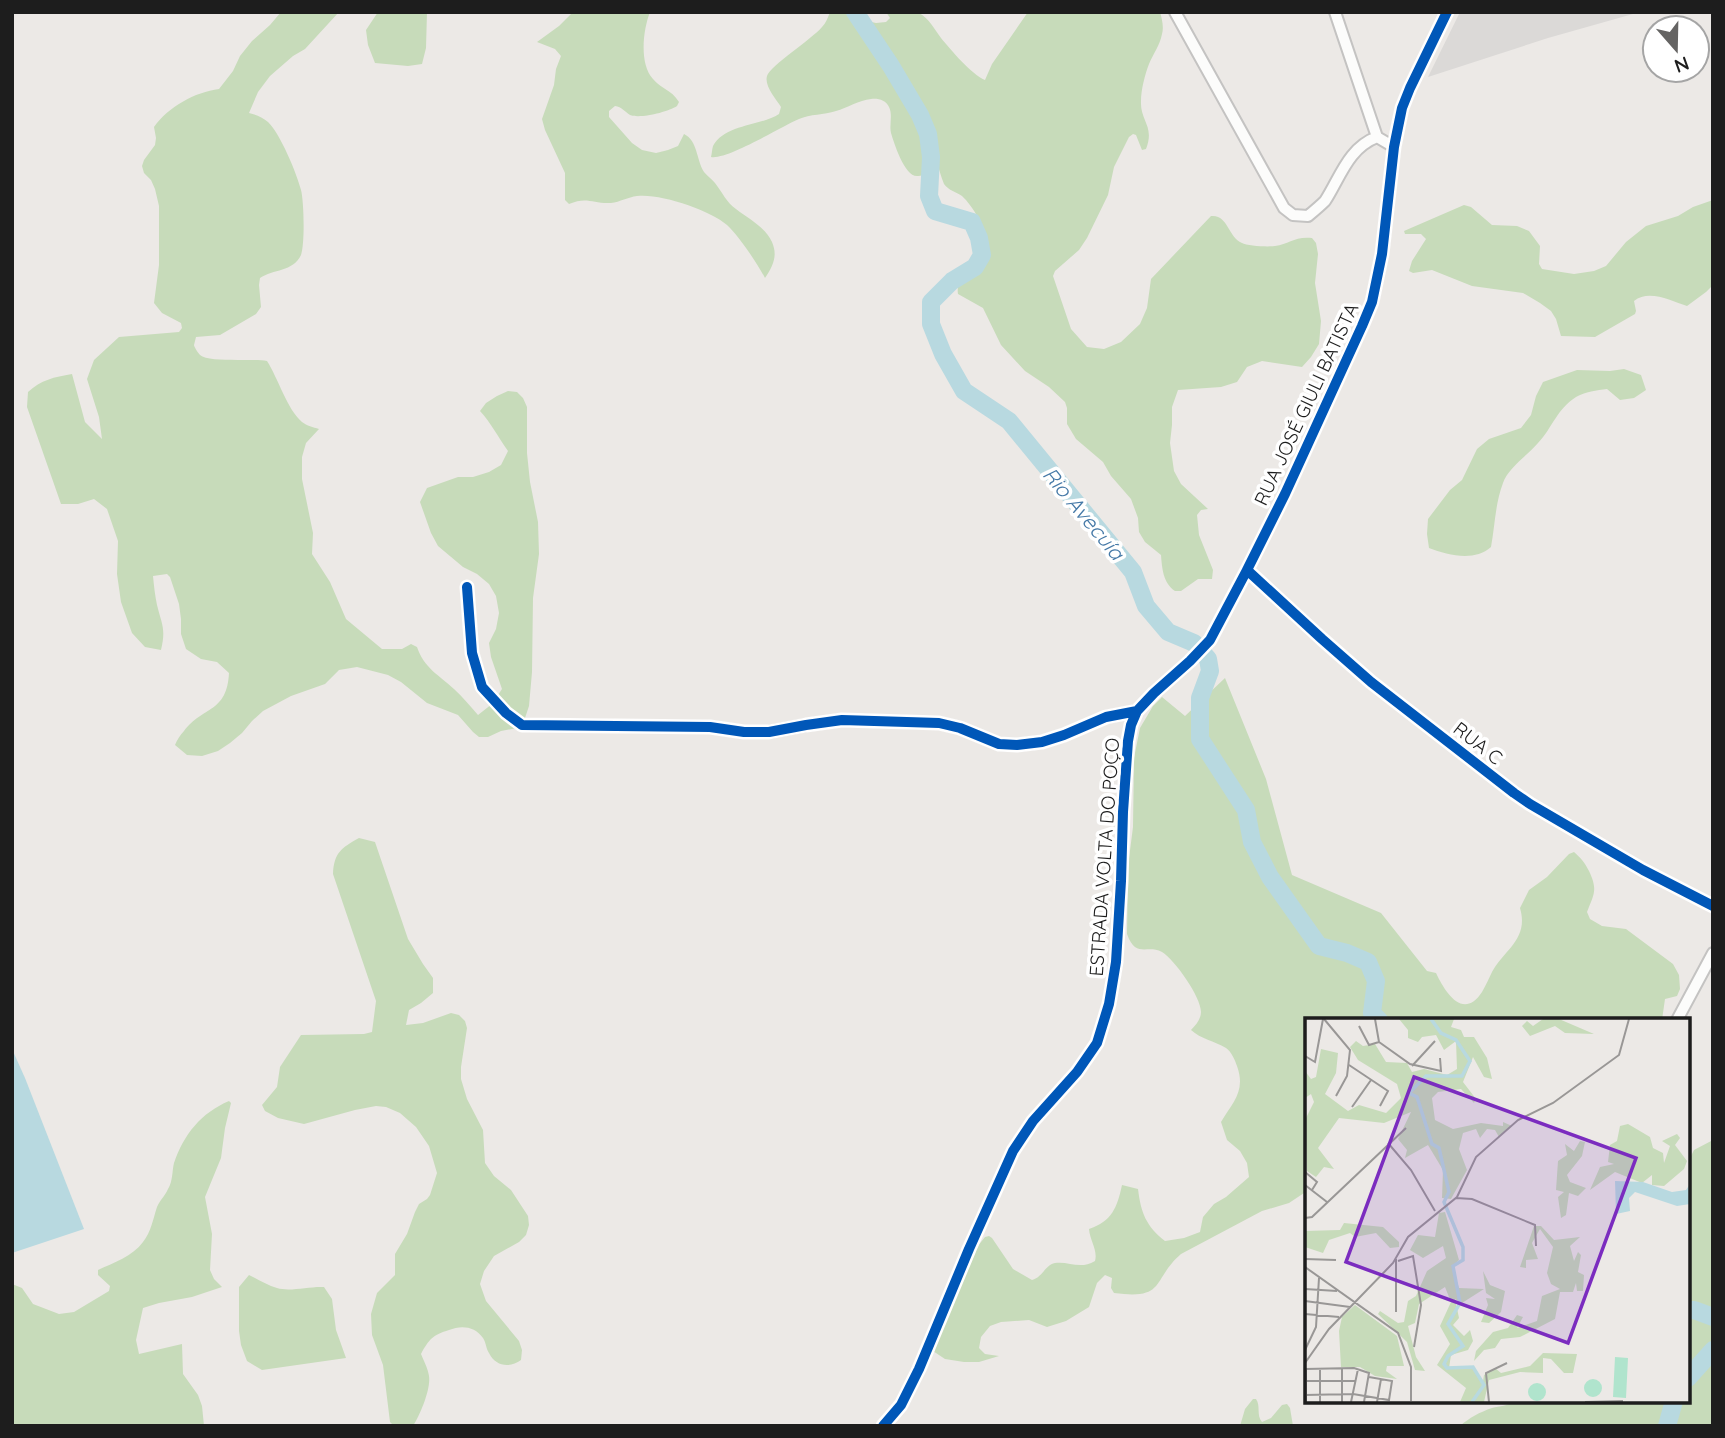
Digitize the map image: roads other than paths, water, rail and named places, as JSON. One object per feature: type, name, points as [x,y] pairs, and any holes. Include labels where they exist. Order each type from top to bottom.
[{"type":"street","points":[[1175,12],[1284,208],[1293,215],[1308,216],[1323,203],[1346,164],[1365,142],[1377,137]]},
{"type":"street","points":[[1335,12],[1377,137],[1394,147]]},
{"type":"street","name":"RUA JOSÉ GIULI BATISTA","points":[[1210,640],[1290,482],[1372,302],[1382,254],[1394,147],[1402,108],[1447,12]]},
{"type":"street","name":"RUA C","points":[[1247,570],[1371,682],[1514,793],[1643,870],[1713,906]]},
{"type":"street","points":[[467,587],[472,653],[482,687],[506,713],[522,725],[710,727],[744,732],[769,732],[842,720],[939,723],[960,728],[999,744],[1017,745],[1042,742],[1107,717],[1137,711]]},
{"type":"street","name":"ESTRADA VOLTA DO POÇO","points":[[883,1426],[901,1405],[919,1369],[1013,1151],[1033,1121],[1077,1072],[1097,1043],[1109,1004],[1116,962],[1131,725],[1137,711],[1210,640]]},
{"type":"street","points":[[1678,1018],[1713,953]]},
{"type":"water","points":[[12,1049],[84,1229],[12,1253]]},
{"type":"waterway","name":"Rio Avecuía","points":[[855,12],[891,66],[928,134],[931,157],[929,196],[935,211],[972,222],[979,238],[982,255],[975,267],[952,281],[931,302],[931,324],[943,354],[964,391],[1009,421],[1133,572],[1146,606],[1168,632],[1194,643],[1208,659],[1210,671],[1200,698],[1200,739],[1246,810],[1252,842],[1270,877],[1319,946],[1368,962],[1376,981],[1372,1013],[1377,1018]]},
{"type":"waterway","name":"Rio Avecuía","points":[[1690,1310],[1713,1317]]},
{"type":"waterway","name":"Rio Avecuía","points":[[1690,1376],[1713,1350]]},
{"type":"waterway","name":"Rio Avecuía","points":[[1667,1426],[1673,1403]]}]
